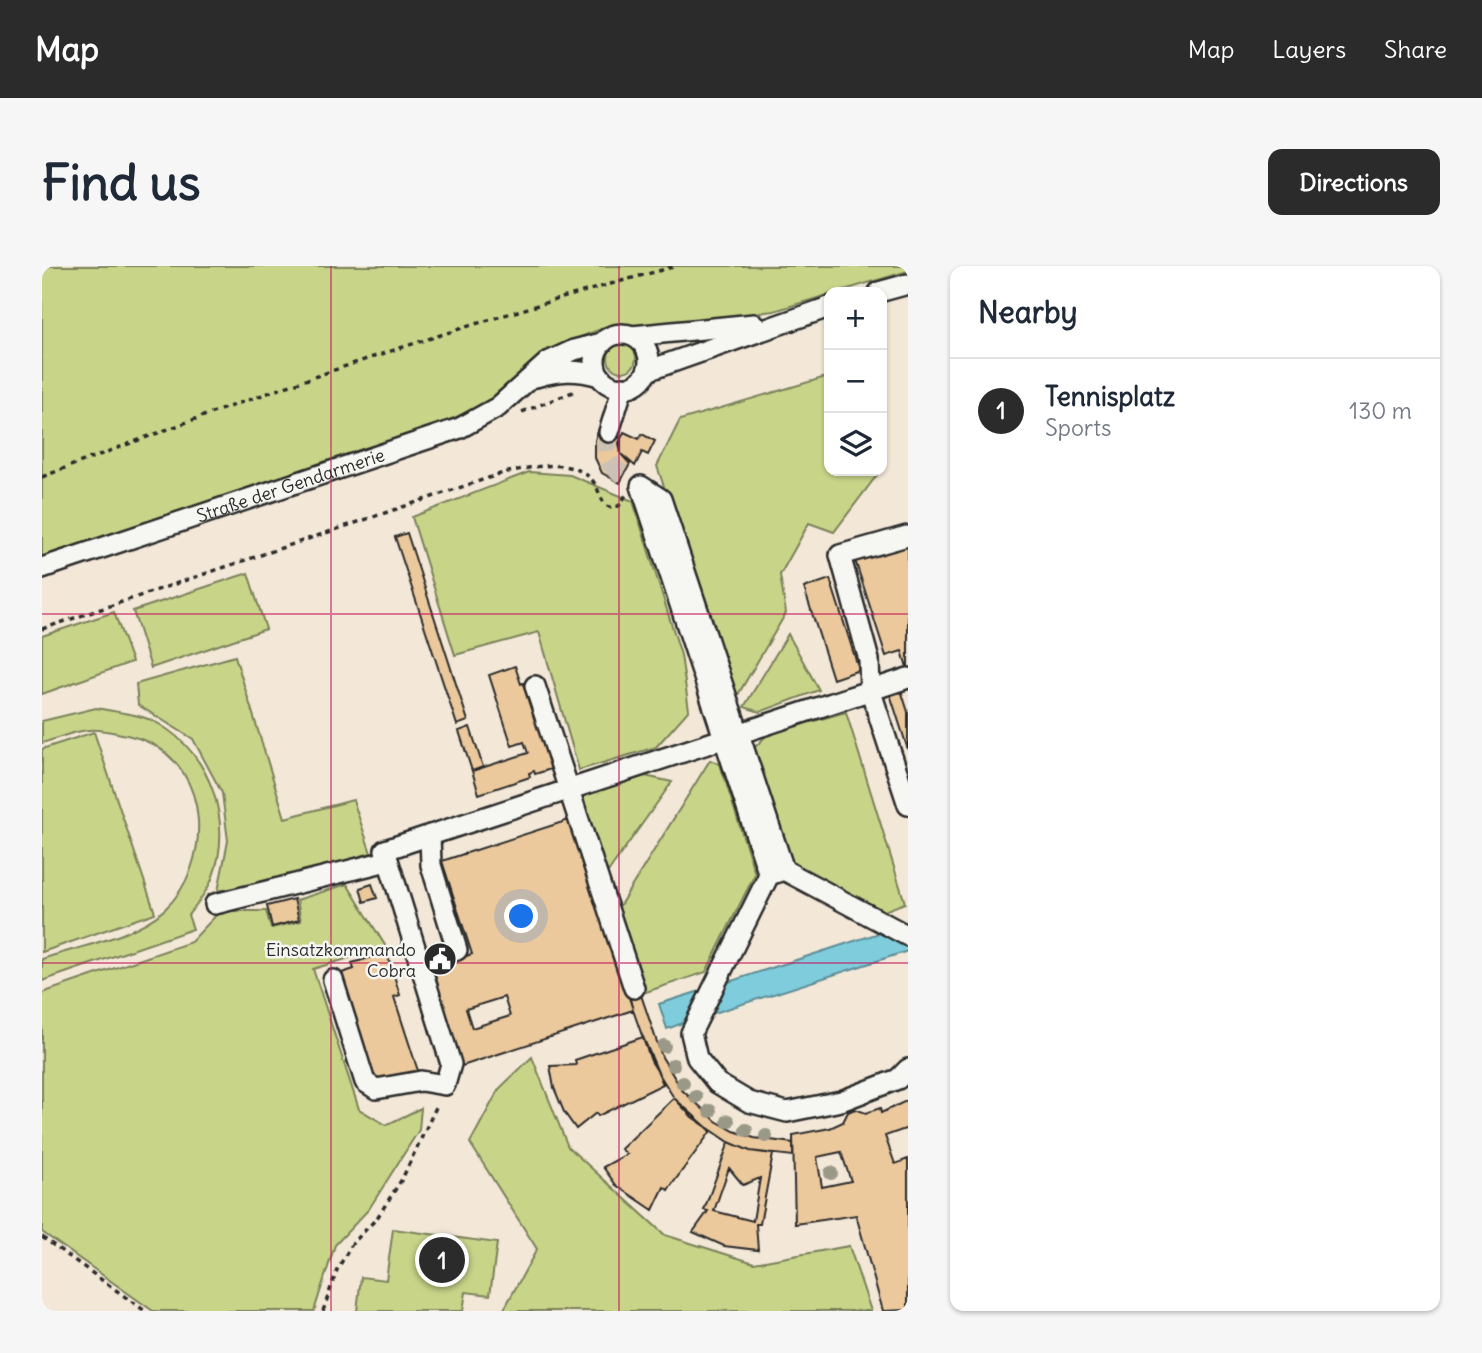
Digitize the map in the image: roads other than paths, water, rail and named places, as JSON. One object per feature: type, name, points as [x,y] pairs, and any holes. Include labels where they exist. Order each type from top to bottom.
[{"type":"street","points":[[887,290],[908,284]]},
{"type":"street","points":[[782,321],[632,336],[615,335],[602,343],[594,359],[605,382],[623,387],[638,382],[647,371],[782,321],[824,308]]},
{"type":"street","points":[[632,336],[646,348],[647,371]]},
{"type":"street","name":"Straße der Gendarmerie","points":[[42,568],[460,428],[498,407],[548,362],[574,350],[602,343]]},
{"type":"street","name":"Straße der Gendarmerie","points":[[528,380],[558,371],[580,370],[600,376]]},
{"type":"street","points":[[609,432],[623,387]]},
{"type":"street","points":[[633,481],[661,499],[730,737],[776,873],[908,936]]},
{"type":"street","points":[[907,536],[840,555],[869,660],[870,690],[908,805]]},
{"type":"street","points":[[333,980],[365,1082],[376,1089],[421,1081],[445,1085],[452,1064],[385,850],[908,678]]},
{"type":"street","points":[[535,686],[634,988]]},
{"type":"street","points":[[419,961],[457,950],[431,865],[430,835]]},
{"type":"street","points":[[215,904],[387,861]]},
{"type":"street","points":[[776,873],[691,1033],[697,1058],[717,1083],[738,1096],[748,1102],[787,1112],[841,1101],[898,1079],[908,1069]]},
{"type":"water","points":[[882,932],[908,945],[908,951],[705,1016],[722,984]]},
{"type":"water","points":[[700,991],[683,1023],[667,1029],[659,1004]]},
{"type":"tunnel","points":[[609,432],[608,457],[614,467],[624,475]]},
{"type":"place","name":"Einsatzkommando Cobra","points":[[440,959]]},
{"type":"place","name":"Tennisplatz","points":[[442,1260]]}]
